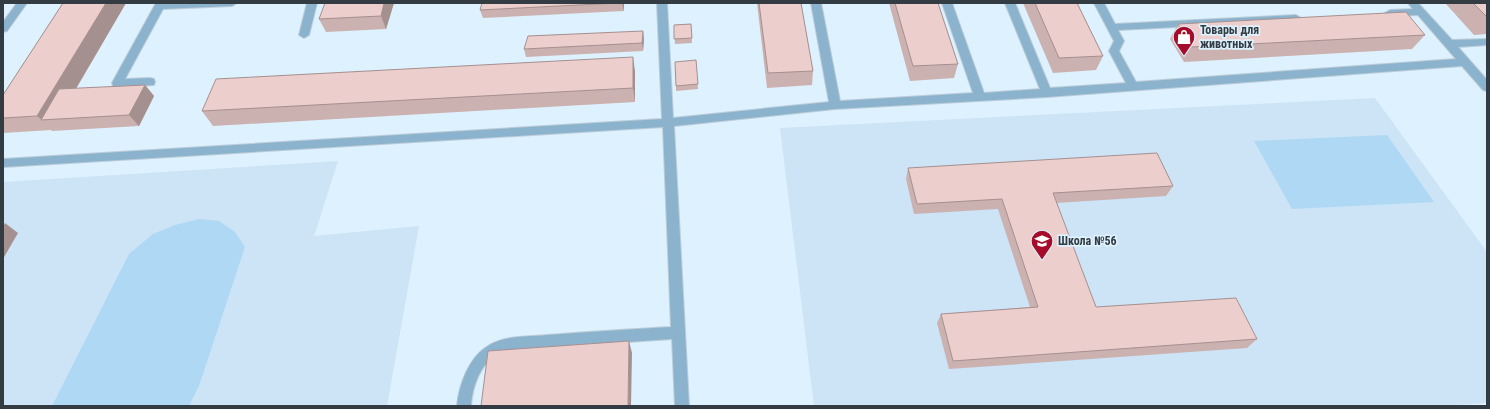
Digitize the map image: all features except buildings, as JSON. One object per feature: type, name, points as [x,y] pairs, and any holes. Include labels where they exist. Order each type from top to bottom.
[{"type":"street","points":[[3,29],[22,3]]},
{"type":"street","points":[[150,82],[117,83],[160,5],[232,3]]},
{"type":"street","points":[[304,35],[312,3]]},
{"type":"street","points":[[662,3],[682,406]]},
{"type":"street","points":[[816,3],[835,106]]},
{"type":"street","points":[[947,3],[980,97]]},
{"type":"street","points":[[1010,3],[1047,93]]},
{"type":"street","points":[[1099,3],[1119,41],[1114,51],[1133,86]]},
{"type":"street","points":[[1413,3],[1487,87]]},
{"type":"street","points":[[1381,14],[1421,12]]},
{"type":"street","points":[[1112,27],[1310,17]]},
{"type":"street","points":[[1450,44],[1487,42]]},
{"type":"street","points":[[3,163],[668,123],[835,106],[1047,93],[1465,62]]},
{"type":"street","points":[[464,406],[464,395],[478,364],[492,350],[509,345],[614,335],[678,333]]},
{"type":"shaded area","points":[[1375,98],[1487,252],[1487,403],[1439,406],[814,406],[780,128]]},
{"type":"shaded area","points":[[1387,135],[1434,202],[1292,209],[1254,141]]},
{"type":"shaded area","points":[[338,161],[314,236],[419,226],[387,406],[3,406],[3,182]]},
{"type":"shaded area","points":[[199,219],[219,221],[235,232],[245,247],[199,386],[189,406],[52,406],[129,254],[153,234],[175,225]]},
{"type":"place","name":"Товары для животных","points":[[1184,56]]},
{"type":"place","name":"Школа №56","points":[[1042,260]]}]
